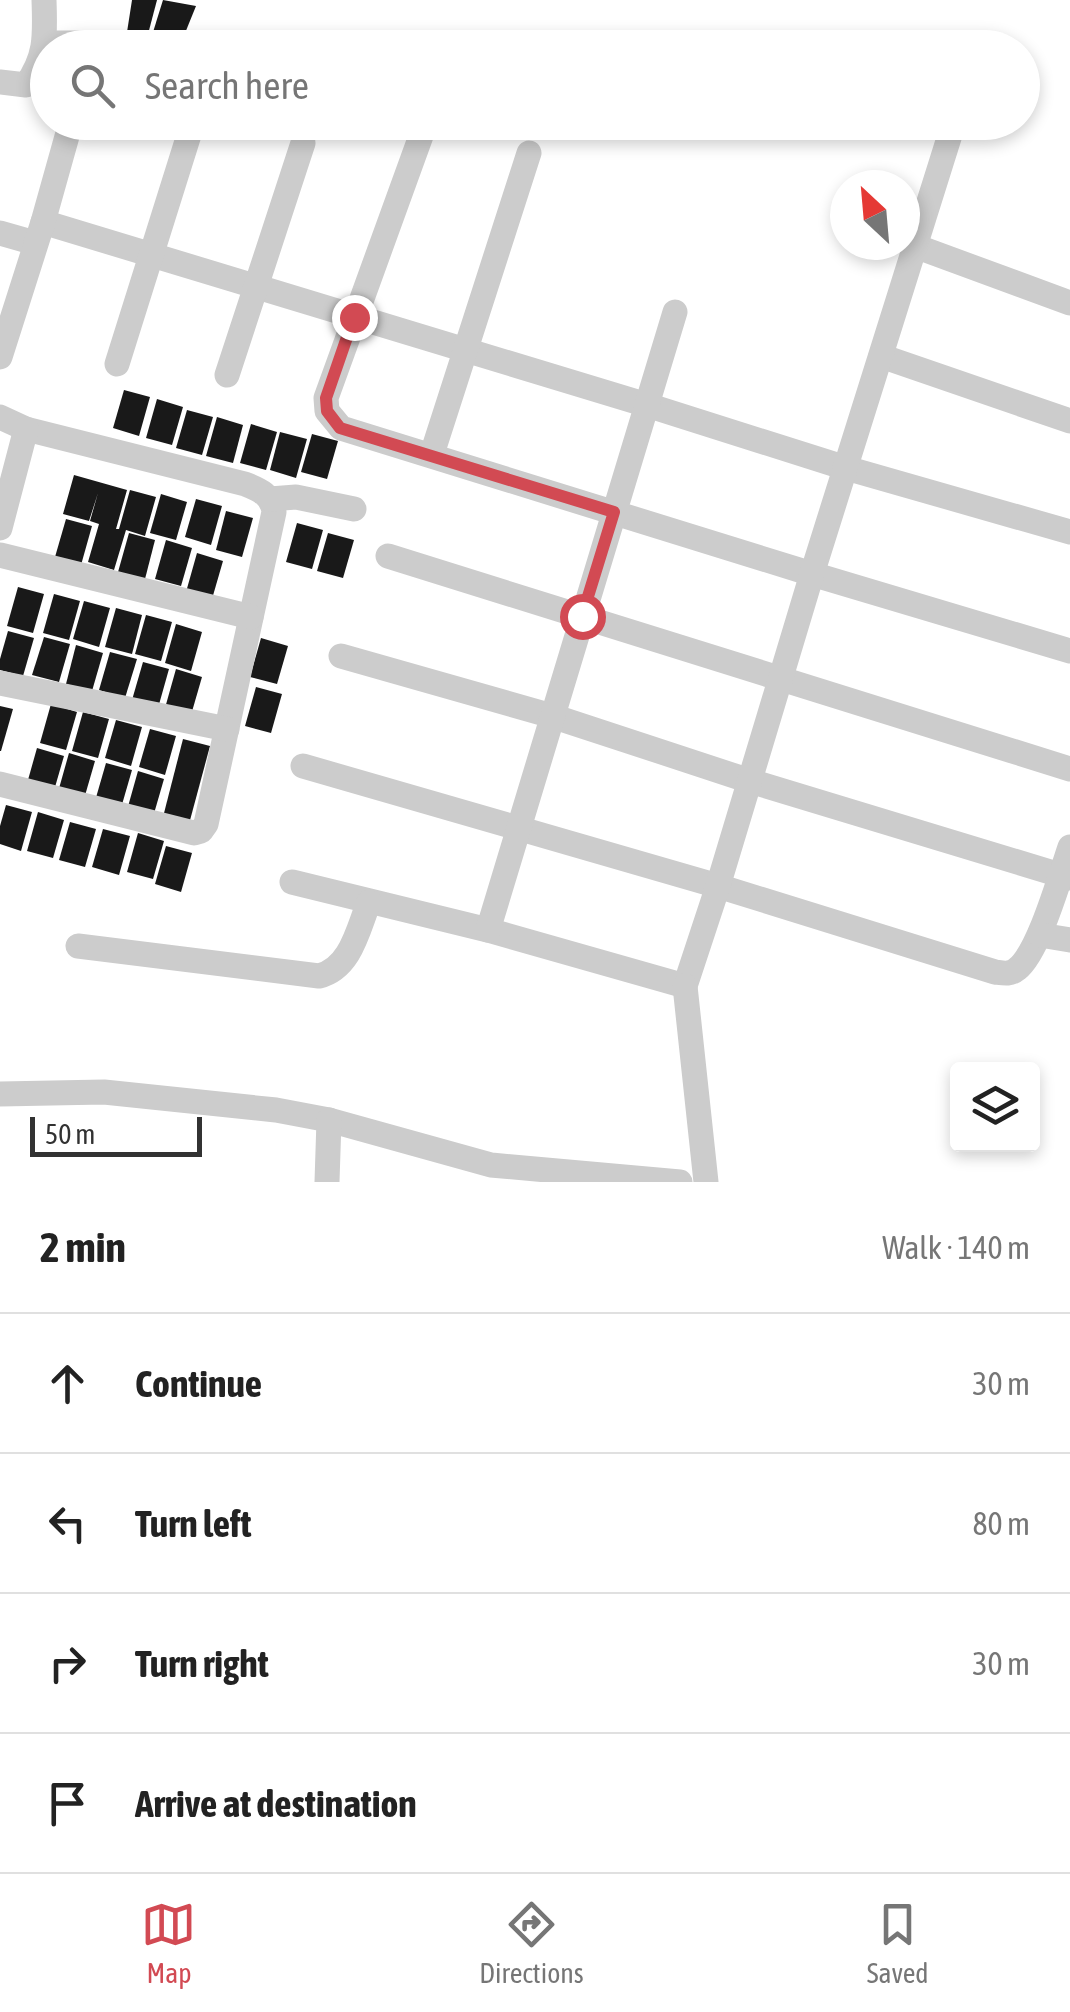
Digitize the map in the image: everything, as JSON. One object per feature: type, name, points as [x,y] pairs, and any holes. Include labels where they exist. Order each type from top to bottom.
[{"type":"street","points":[[44,0],[44,30]]},
{"type":"street","points":[[0,82],[30,88]]},
{"type":"street","points":[[0,357],[66,140]]},
{"type":"street","points":[[116,364],[188,140]]},
{"type":"street","points":[[419,140],[326,398],[327,411],[340,428],[1070,652]]},
{"type":"street","points":[[920,233],[948,140]]},
{"type":"street","points":[[227,375],[303,143]]},
{"type":"street","points":[[432,454],[529,153]]},
{"type":"street","points":[[0,232],[39,232],[151,255],[846,468],[1070,532]]},
{"type":"street","points":[[920,247],[1070,302]]},
{"type":"street","points":[[706,1182],[685,986],[912,260]]},
{"type":"street","points":[[488,930],[676,312]]},
{"type":"street","points":[[881,356],[1070,421]]},
{"type":"street","points":[[0,417],[26,429],[245,484],[263,492],[274,512],[206,824],[197,832],[0,784]]},
{"type":"street","points":[[0,528],[26,429]]},
{"type":"street","points":[[270,499],[296,497],[354,509]]},
{"type":"street","points":[[0,555],[251,617]]},
{"type":"street","points":[[388,556],[1070,769]]},
{"type":"street","points":[[341,656],[552,716],[750,782],[1065,877]]},
{"type":"street","points":[[0,683],[226,729]]},
{"type":"street","points":[[304,766],[1008,974],[1019,968],[1040,935],[1065,877],[1070,847]]},
{"type":"street","points":[[292,882],[488,930],[685,986]]},
{"type":"street","points":[[78,946],[319,976],[331,973],[344,962],[370,902]]},
{"type":"street","points":[[1040,935],[1070,940]]},
{"type":"street","points":[[0,1094],[104,1092],[276,1110],[329,1120],[491,1165],[680,1182]]},
{"type":"street","points":[[327,1182],[329,1120]]},
{"type":"building","points":[[132,0],[157,0],[149,30],[127,30]]},
{"type":"building","points":[[163,0],[196,6],[186,30],[154,30]]},
{"type":"building","points":[[124,390],[150,397],[139,436],[113,428]]},
{"type":"building","points":[[157,399],[183,407],[172,445],[146,438]]},
{"type":"building","points":[[187,410],[213,417],[202,455],[176,448]]},
{"type":"building","points":[[217,417],[243,425],[233,463],[206,456]]},
{"type":"building","points":[[251,424],[277,432],[266,470],[240,463]]},
{"type":"building","points":[[280,432],[307,439],[296,478],[270,470]]},
{"type":"building","points":[[312,434],[338,441],[327,479],[301,472]]},
{"type":"building","points":[[74,475],[127,490],[116,529],[130,490],[156,497],[145,536],[126,530],[114,570],[88,562],[99,524],[90,521],[98,493],[89,521],[63,514]]},
{"type":"building","points":[[161,494],[187,502],[176,540],[150,533]]},
{"type":"building","points":[[196,499],[222,506],[211,545],[185,537]]},
{"type":"building","points":[[226,511],[253,518],[242,557],[216,550]]},
{"type":"building","points":[[66,519],[92,526],[81,565],[55,557]]},
{"type":"building","points":[[297,523],[323,530],[312,569],[286,562]]},
{"type":"building","points":[[129,533],[155,540],[145,579],[118,572]]},
{"type":"building","points":[[328,533],[354,540],[343,578],[317,571]]},
{"type":"building","points":[[166,540],[192,548],[181,586],[155,579]]},
{"type":"building","points":[[197,553],[223,561],[212,599],[186,592]]},
{"type":"building","points":[[18,587],[44,594],[33,633],[7,626]]},
{"type":"building","points":[[54,594],[80,601],[69,640],[43,633]]},
{"type":"building","points":[[84,601],[110,608],[99,647],[73,639]]},
{"type":"building","points":[[116,608],[142,615],[132,654],[105,647]]},
{"type":"building","points":[[146,615],[172,622],[161,661],[135,654]]},
{"type":"building","points":[[176,624],[202,632],[191,671],[165,663]]},
{"type":"building","points":[[8,631],[34,638],[23,676],[0,670]]},
{"type":"building","points":[[44,637],[70,644],[59,682],[32,675]]},
{"type":"building","points":[[261,638],[288,646],[277,684],[250,677]]},
{"type":"building","points":[[76,645],[103,653],[92,691],[66,684]]},
{"type":"building","points":[[110,652],[137,659],[125,698],[99,690]]},
{"type":"building","points":[[143,662],[169,669],[158,708],[132,700]]},
{"type":"building","points":[[176,669],[202,677],[191,715],[165,708]]},
{"type":"building","points":[[256,687],[282,694],[271,733],[245,726]]},
{"type":"building","points":[[51,704],[77,712],[66,750],[40,743]]},
{"type":"building","points":[[0,706],[13,709],[1,751],[0,751]]},
{"type":"building","points":[[83,712],[109,719],[98,758],[72,751]]},
{"type":"building","points":[[116,720],[142,727],[131,766],[105,758]]},
{"type":"building","points":[[150,729],[176,736],[165,775],[139,767]]},
{"type":"building","points":[[183,739],[210,746],[189,824],[163,817]]},
{"type":"building","points":[[37,748],[64,756],[53,794],[26,787]]},
{"type":"building","points":[[69,753],[95,761],[84,799],[58,792]]},
{"type":"building","points":[[106,763],[132,770],[121,808],[95,801]]},
{"type":"building","points":[[138,771],[164,779],[153,817],[127,810]]},
{"type":"building","points":[[6,805],[32,812],[21,851],[0,844]]},
{"type":"building","points":[[38,812],[64,820],[53,858],[27,851]]},
{"type":"building","points":[[70,822],[96,829],[85,867],[59,860]]},
{"type":"building","points":[[103,829],[130,836],[119,875],[92,867]]},
{"type":"building","points":[[138,833],[164,841],[153,879],[127,872]]},
{"type":"building","points":[[166,846],[192,853],[181,892],[155,884]]},
{"type":"route","points":[[354,317],[326,398],[327,411],[340,428],[614,512],[582,616]]}]
